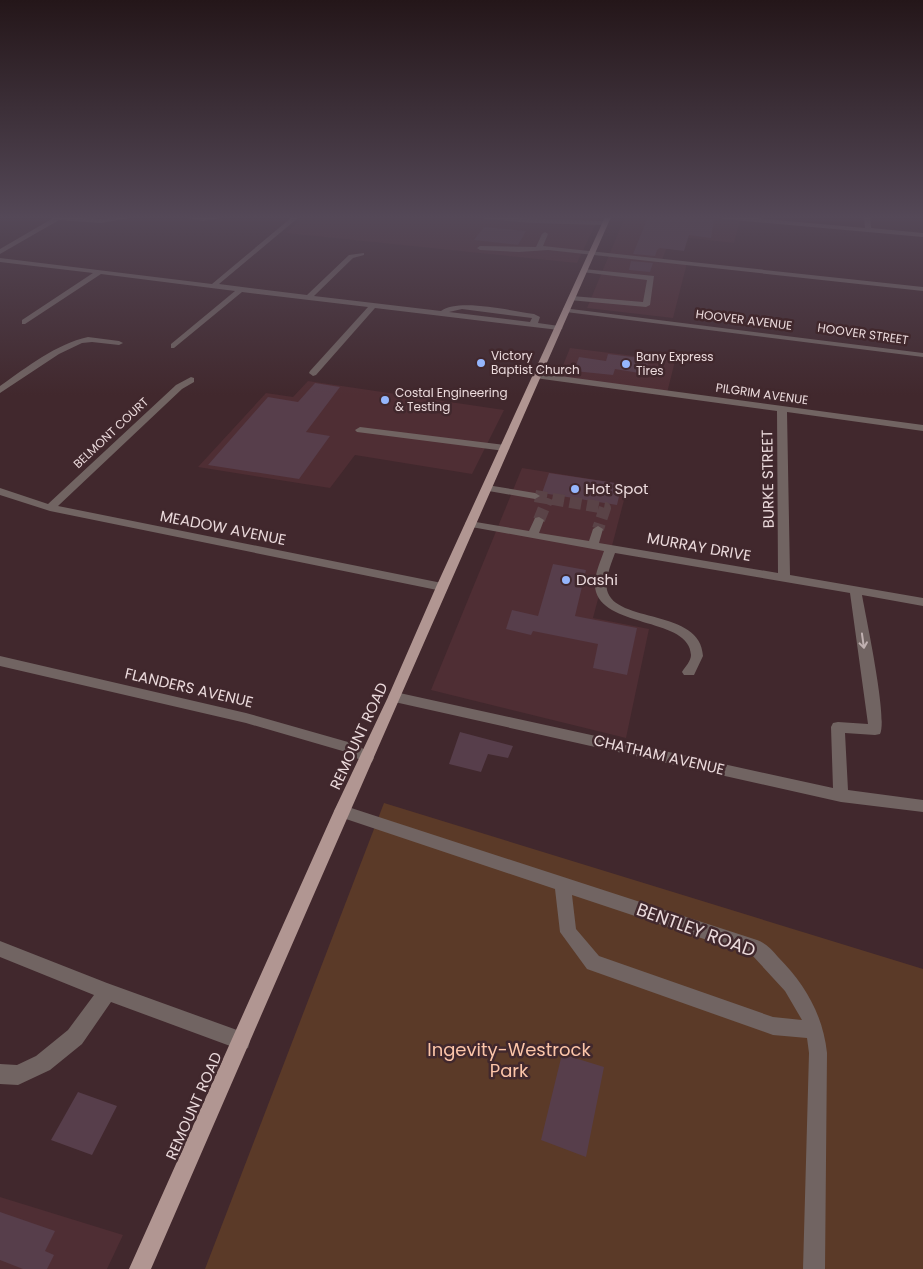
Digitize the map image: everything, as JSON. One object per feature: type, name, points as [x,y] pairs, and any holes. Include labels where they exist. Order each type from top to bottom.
[{"type":"main road","name":"REMOUNT ROAD","points":[[140,1269],[342,811],[395,697],[442,587],[582,276]]},
{"type":"street","points":[[24,322],[94,276]]},
{"type":"street","points":[[132,276],[441,314],[451,308],[462,307],[536,317],[533,325],[559,328]]},
{"type":"street","points":[[212,287],[225,276]]},
{"type":"street","points":[[308,298],[330,276]]},
{"type":"street","points":[[569,304],[646,305],[651,278],[633,276]]},
{"type":"street","points":[[808,276],[923,289]]},
{"type":"street","points":[[174,346],[240,290]]},
{"type":"street","name":"HOOVER AVENUE","points":[[569,304],[799,338]]},
{"type":"street","points":[[314,373],[373,306]]},
{"type":"street","name":"HOOVER STREET","points":[[799,338],[923,354]]},
{"type":"street","points":[[0,390],[28,370],[75,343],[87,339],[119,343]]},
{"type":"street","name":"PILGRIM AVENUE","points":[[538,376],[923,428]]},
{"type":"street","name":"BELMONT COURT","points":[[50,508],[179,387],[191,380]]},
{"type":"street","name":"BURKE STREET","points":[[782,409],[784,578]]},
{"type":"street","points":[[360,430],[505,448]]},
{"type":"street","points":[[487,488],[536,496]]},
{"type":"street","name":"MEADOW AVENUE","points":[[0,491],[50,508],[442,587]]},
{"type":"street","points":[[532,535],[539,520]]},
{"type":"street","name":"MURRAY DRIVE","points":[[470,524],[923,602]]},
{"type":"street","points":[[593,545],[598,529]]},
{"type":"street","points":[[611,548],[602,581],[601,591],[604,599],[620,609],[650,619],[689,637],[696,646],[697,656],[689,672]]},
{"type":"street","points":[[841,796],[838,727],[875,730],[855,590]]},
{"type":"street","name":"FLANDERS AVENUE","points":[[0,661],[246,718],[350,748],[367,758]]},
{"type":"street","name":"CHATHAM AVENUE","points":[[395,697],[841,796],[923,806]]},
{"type":"street","name":"BENTLEY ROAD","points":[[342,811],[757,948],[781,971],[802,1002],[815,1030],[818,1053],[814,1269]]},
{"type":"street","points":[[563,884],[568,932],[593,963],[773,1026],[815,1030]]},
{"type":"street","points":[[0,949],[107,992],[241,1041]]},
{"type":"street","points":[[0,1074],[18,1075],[43,1063],[75,1037],[107,992]]},
{"type":"shaded area","points":[[600,276],[684,276],[673,318],[587,308]]},
{"type":"shaded area","points":[[570,348],[675,361],[667,393],[558,378]]},
{"type":"shaded area","points":[[308,381],[504,410],[472,474],[355,455],[330,488],[198,467],[266,393],[293,397]]},
{"type":"shaded area","points":[[522,468],[628,485],[593,618],[649,629],[626,738],[431,690]]},
{"type":"shaded area","points":[[0,1197],[123,1235],[107,1269],[0,1269]]},
{"type":"green space","name":"Ingevity-Westrock Park","points":[[384,803],[923,969],[923,1269],[205,1269]]},
{"type":"building","points":[[608,354],[649,359],[645,374],[615,369],[613,375],[574,371],[579,357],[606,361]]},
{"type":"building","points":[[315,383],[340,387],[306,432],[330,436],[299,479],[208,465],[268,397],[298,402]]},
{"type":"building","points":[[549,473],[622,484],[617,505],[542,493]]},
{"type":"building","points":[[553,564],[586,570],[575,616],[637,628],[627,675],[593,668],[598,644],[533,631],[531,635],[506,629],[512,610],[538,616]]},
{"type":"building","points":[[460,732],[513,746],[508,758],[488,754],[481,772],[449,764]]},
{"type":"building","points":[[562,1054],[604,1067],[586,1157],[541,1140]]},
{"type":"building","points":[[78,1092],[117,1106],[92,1155],[51,1140]]},
{"type":"building","points":[[0,1212],[55,1231],[45,1251],[54,1255],[47,1269],[23,1269],[0,1260]]},
{"type":"tunnel","points":[[535,496],[548,498]]},
{"type":"tunnel","points":[[539,520],[548,498]]},
{"type":"tunnel","points":[[548,498],[605,508],[598,529]]},
{"type":"place","name":"Victory Baptist Church","points":[[481,363]]},
{"type":"place","name":"Bany Express Tires","points":[[626,364]]},
{"type":"place","name":"Costal Engineering & Testing","points":[[385,400]]},
{"type":"place","name":"Hot Spot","points":[[575,489]]},
{"type":"place","name":"Dashi","points":[[566,580]]}]
